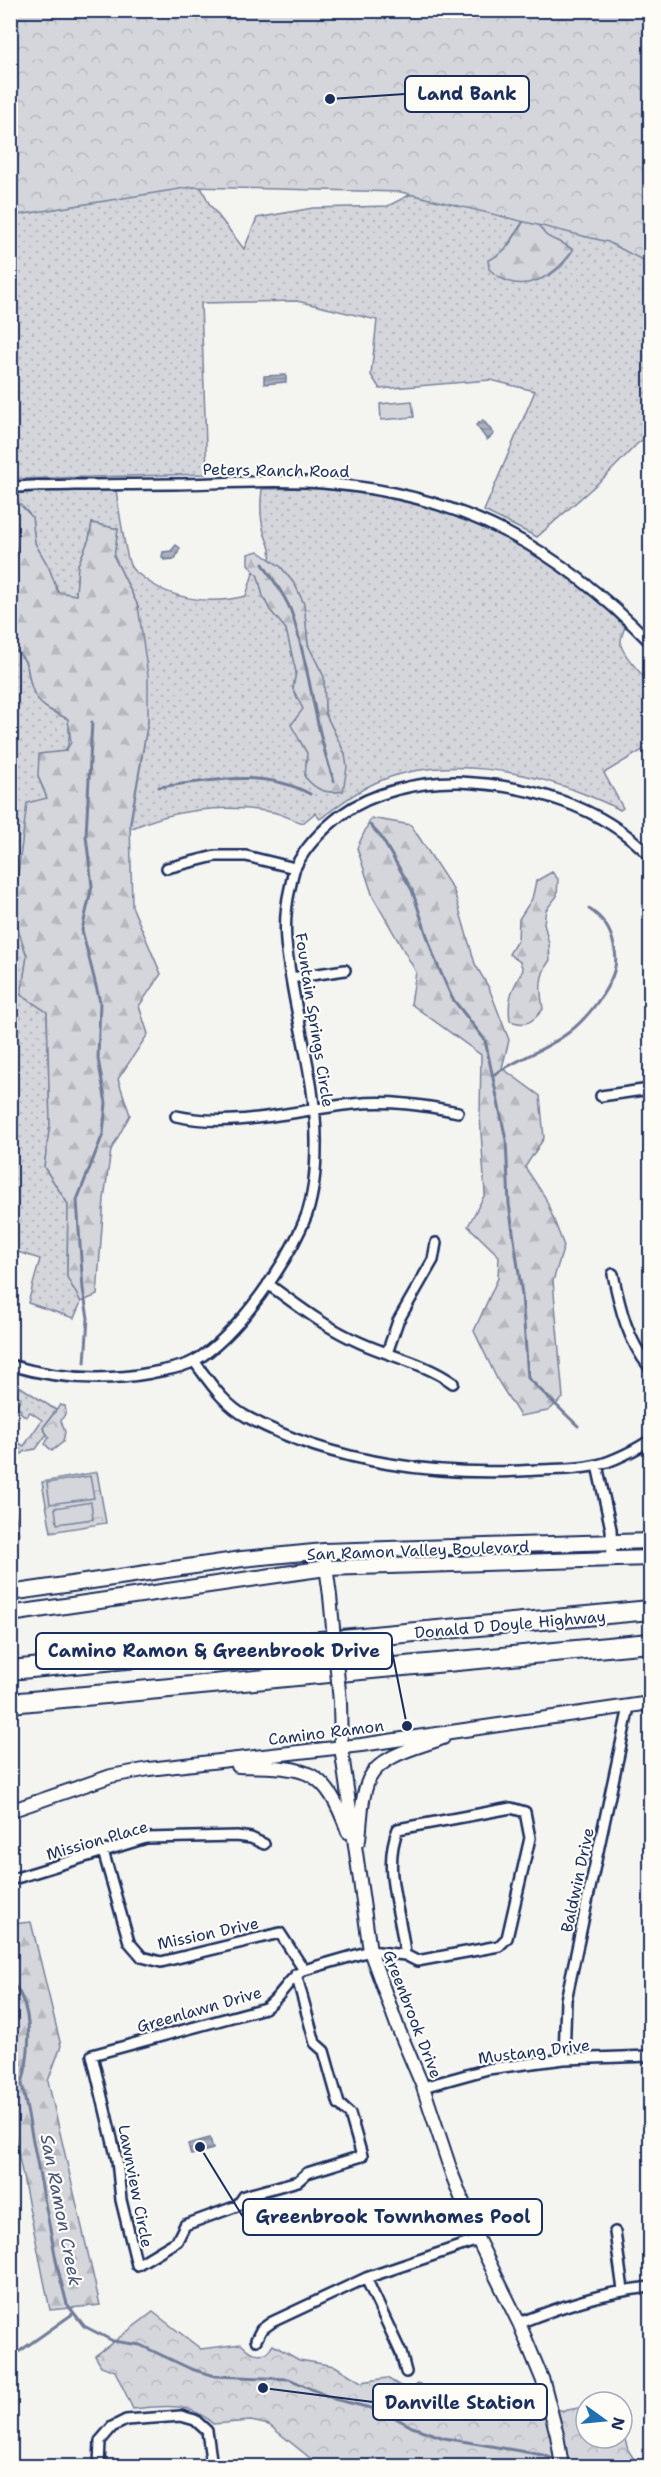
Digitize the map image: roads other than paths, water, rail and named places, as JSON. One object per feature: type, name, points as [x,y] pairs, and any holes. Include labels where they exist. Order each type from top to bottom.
[{"type":"highway","name":"Donald D Doyle Highway","points":[[10,1670],[651,1610]]},
{"type":"highway","name":"Donald D Doyle Highway","points":[[10,1703],[651,1643]]},
{"type":"main road","name":"San Ramon Valley Boulevard","points":[[10,1593],[242,1559],[324,1551],[651,1541]]},
{"type":"main road","name":"San Ramon Valley Boulevard","points":[[10,1614],[326,1568],[651,1558]]},
{"type":"street","name":"Peters Ranch Road","points":[[10,488],[22,486],[321,483],[374,488],[417,498],[468,514],[505,530],[558,561],[605,598],[647,635],[651,642]]},
{"type":"street","name":"Fountain Springs Circle","points":[[10,1365],[42,1374],[81,1379],[123,1378],[167,1370],[194,1361],[229,1335],[268,1284],[296,1240],[308,1212],[315,1180],[315,1111],[285,948],[285,911],[294,868],[310,844],[329,824],[354,806],[381,794],[416,786],[454,782],[496,784],[531,791],[575,806],[614,826],[651,856]]},
{"type":"street","points":[[167,868],[215,856],[246,856],[294,868]]},
{"type":"street","points":[[291,978],[345,970]]},
{"type":"street","points":[[601,1096],[651,1089]]},
{"type":"street","points":[[176,1116],[201,1121],[258,1119],[353,1104],[390,1101],[459,1112]]},
{"type":"street","points":[[387,1353],[398,1321],[433,1260],[436,1243]]},
{"type":"street","points":[[613,1274],[622,1317],[639,1355],[651,1368]]},
{"type":"street","points":[[268,1284],[327,1328],[436,1371],[453,1383]]},
{"type":"street","points":[[194,1361],[219,1394],[245,1416],[285,1434],[323,1447],[387,1464],[441,1470],[507,1473],[597,1465],[651,1440]]},
{"type":"street","points":[[597,1465],[608,1511],[612,1560]]},
{"type":"street","name":"Greenbrook Drive","points":[[324,1551],[340,1702],[341,1747],[370,1951],[398,2028],[423,2087],[453,2177],[478,2240],[519,2323],[543,2381],[557,2435],[562,2466]]},
{"type":"street","name":"Camino Ramon","points":[[10,1810],[111,1776],[188,1763],[341,1747],[651,1703]]},
{"type":"street","name":"Baldwin Drive","points":[[564,2059],[566,2000],[628,1707]]},
{"type":"street","points":[[357,1856],[365,1792],[374,1773],[395,1756],[460,1731]]},
{"type":"street","points":[[188,1763],[286,1767],[305,1772],[320,1780],[332,1795],[357,1856]]},
{"type":"street","points":[[300,1972],[370,1951],[405,1955],[417,1961],[499,1946],[507,1938],[530,1838],[525,1812],[511,1808],[398,1829],[391,1845],[393,1898],[404,1936],[405,1955]]},
{"type":"street","name":"Mission Place","points":[[10,1880],[146,1838],[237,1836],[251,1838],[264,1845]]},
{"type":"street","name":"Mission Drive","points":[[103,1851],[129,1942],[142,1957],[161,1962],[280,1933],[300,1972]]},
{"type":"street","name":"Greenlawn Drive","points":[[92,2055],[265,2008],[274,2002],[284,1987],[300,1972]]},
{"type":"street","name":"Lawnview Circle","points":[[92,2055],[117,2160],[121,2200],[137,2265],[177,2241],[185,2225],[237,2206],[244,2196],[298,2181],[306,2173],[363,2156],[350,2114],[339,2104],[324,2051],[315,2043],[300,1972]]},
{"type":"street","name":"Mustang Drive","points":[[423,2087],[489,2068],[564,2059],[651,2056]]},
{"type":"street","points":[[615,2232],[623,2290]]},
{"type":"street","points":[[256,2340],[261,2330],[272,2322],[366,2278],[478,2240]]},
{"type":"street","points":[[366,2278],[401,2353],[406,2372]]},
{"type":"street","points":[[519,2323],[571,2303],[623,2290],[651,2287]]},
{"type":"street","points":[[99,2466],[100,2441],[112,2427],[126,2420],[181,2416],[195,2420],[207,2431],[213,2466]]},
{"type":"water","points":[[286,375],[286,382],[264,384],[264,376]]},
{"type":"water","points":[[483,420],[494,434],[487,440],[476,425]]},
{"type":"water","points":[[176,545],[180,548],[175,559],[164,560],[163,552],[171,551]]},
{"type":"water","points":[[210,2138],[213,2149],[191,2155],[188,2144]]},
{"type":"waterway","points":[[263,564],[291,611],[334,781]]},
{"type":"waterway","points":[[85,1363],[88,1318],[83,1289],[77,1200],[103,1134],[106,1103],[98,1059],[100,1002],[82,930],[92,886],[86,836],[92,722]]},
{"type":"waterway","points":[[159,787],[236,778],[274,781],[310,794]]},
{"type":"waterway","points":[[370,825],[381,837],[412,890],[434,957],[452,998],[485,1040],[506,1140],[509,1204],[522,1295],[528,1378],[578,1426]]},
{"type":"waterway","points":[[493,1075],[566,1034],[591,1011],[607,988],[615,965],[614,946],[605,924],[589,909]]},
{"type":"waterway","points":[[644,1485],[650,1495]]},
{"type":"waterway","name":"San Ramon Creek","points":[[10,1981],[20,1994],[27,2017],[28,2051],[22,2084],[58,2270],[67,2304],[84,2326],[113,2341],[140,2345],[191,2369],[215,2376],[289,2379],[334,2399],[383,2411],[412,2427],[444,2438],[543,2455],[558,2461]]},
{"type":"waterway","points":[[10,2358],[74,2313]]},
{"type":"place","name":"Land Bank","points":[[330,99]]},
{"type":"place","name":"Camino Ramon & Greenbrook Drive","points":[[407,1726]]},
{"type":"place","name":"Greenbrook Townhomes Pool","points":[[200,2147]]},
{"type":"place","name":"Danville Station","points":[[263,2388]]}]
